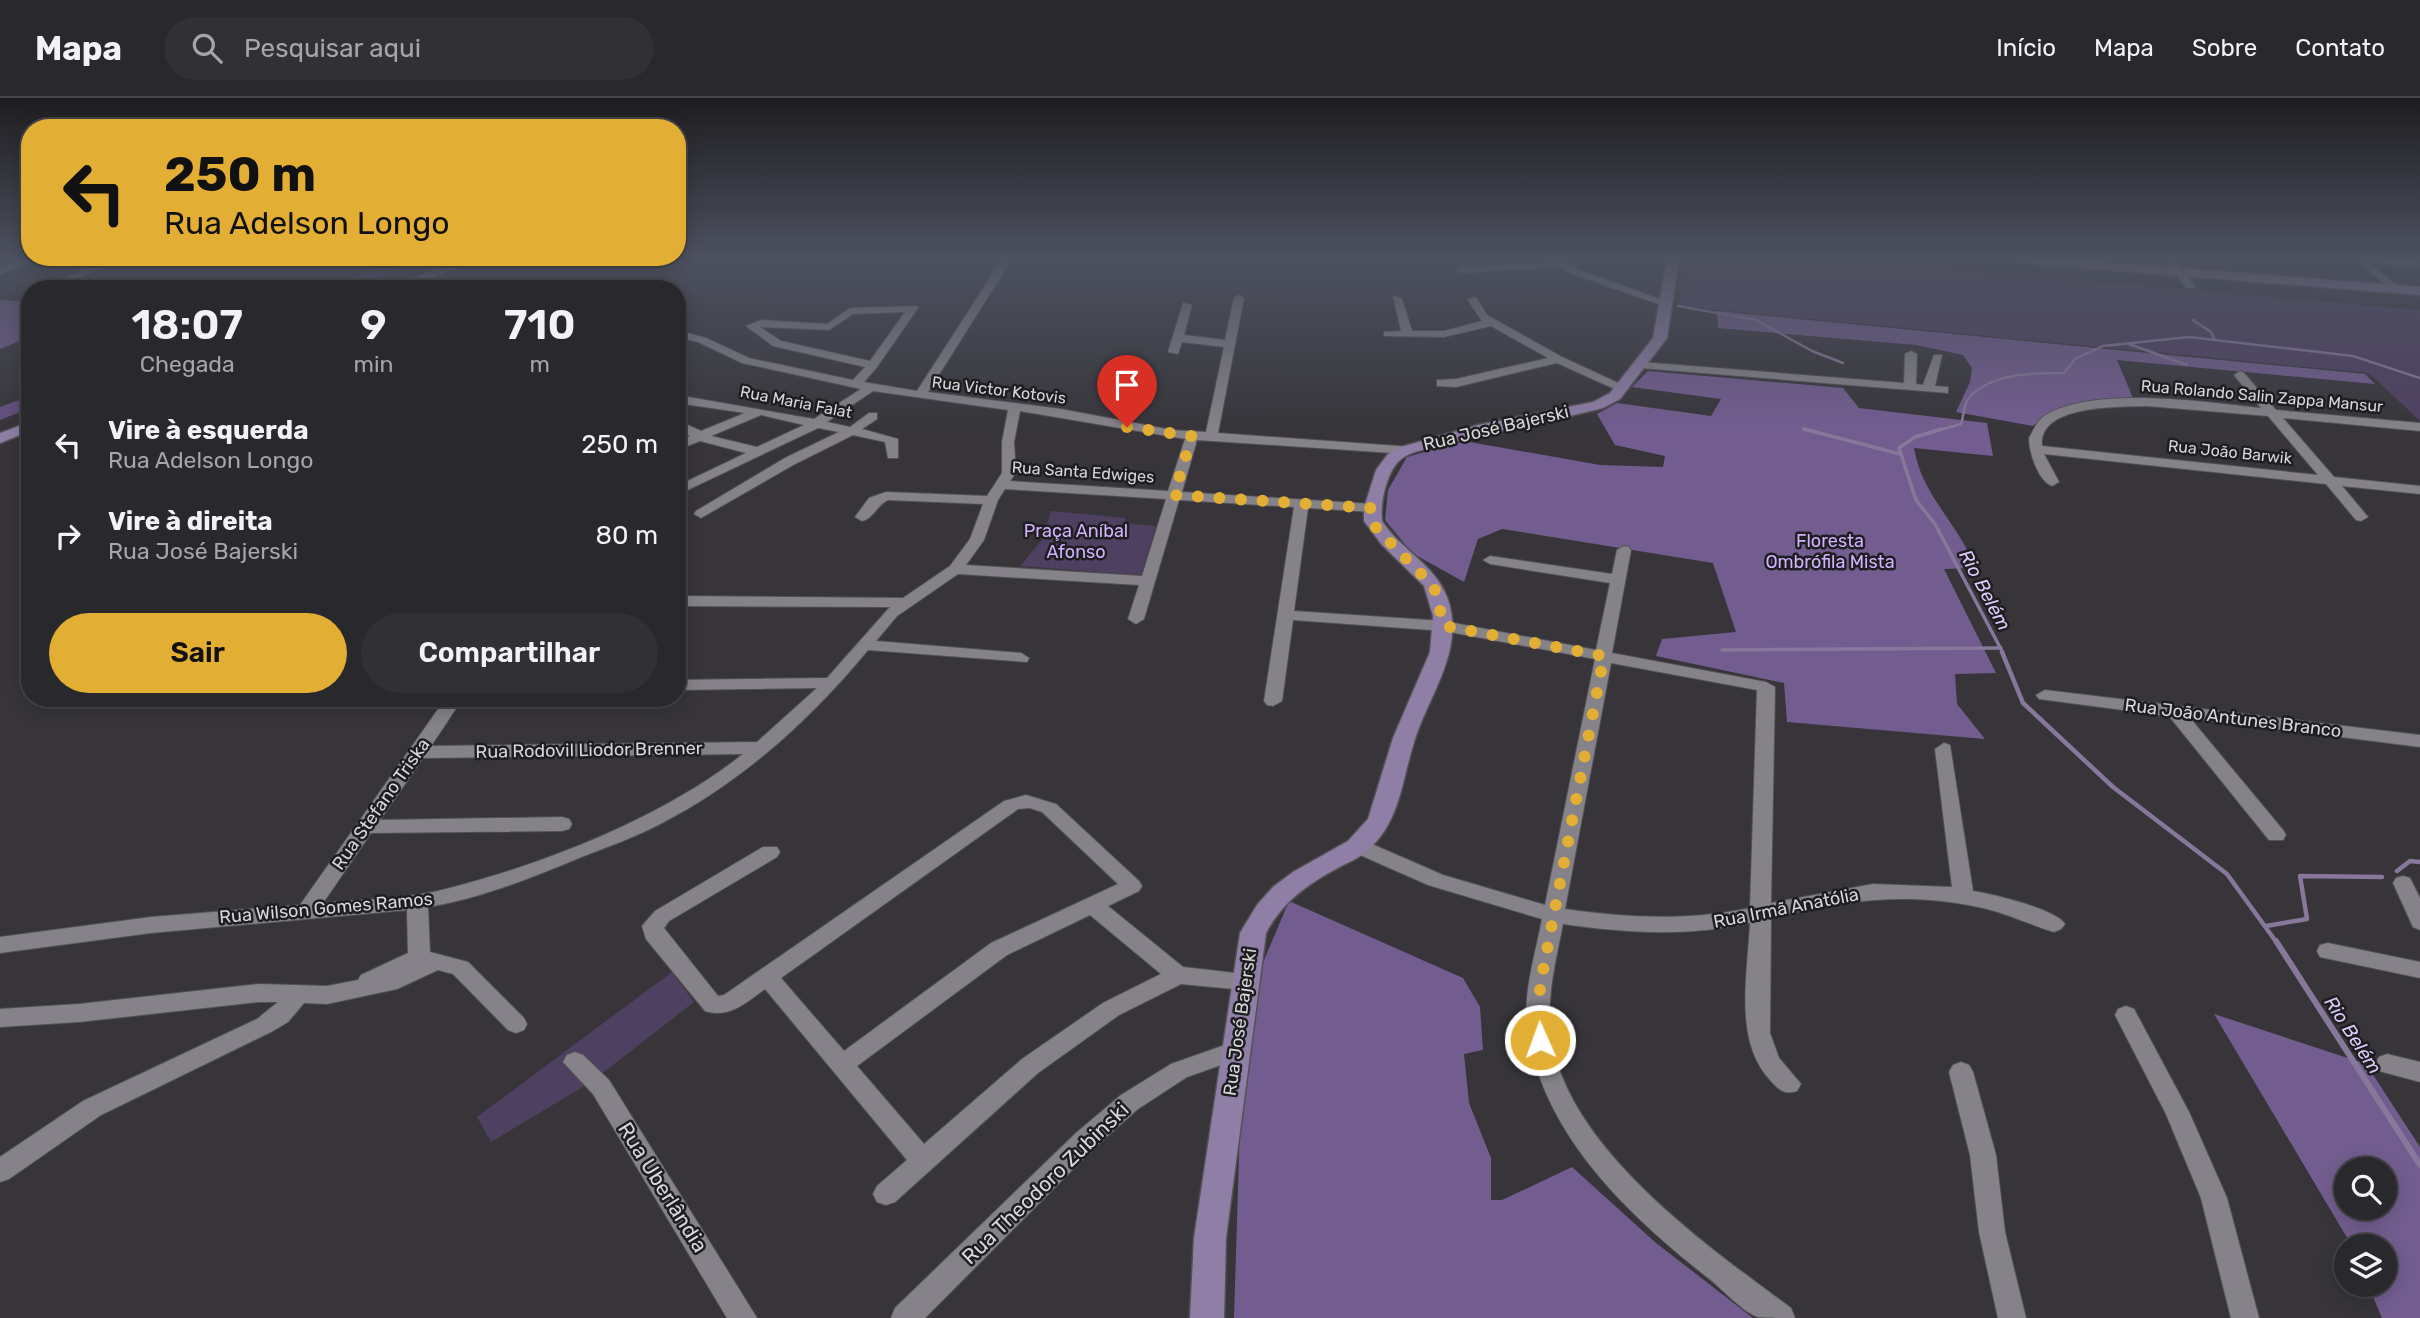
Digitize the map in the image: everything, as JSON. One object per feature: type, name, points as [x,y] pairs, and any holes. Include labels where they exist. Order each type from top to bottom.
[{"type":"main road","name":"Rua José Bajerski","points":[[1207,1318],[1210,1238],[1253,933],[1270,904],[1307,873],[1358,846],[1381,821],[1389,804],[1401,749],[1438,660],[1444,626],[1434,587],[1376,528],[1372,508],[1384,470],[1394,457],[1407,450],[1478,430],[1598,405],[1615,396],[1660,338],[1665,316]]},
{"type":"main road","points":[[0,438],[21,430]]},
{"type":"street","points":[[845,316],[835,325],[822,328],[761,323],[751,326],[777,344],[873,365]]},
{"type":"street","points":[[848,384],[873,365],[908,316]]},
{"type":"street","points":[[920,396],[971,316]]},
{"type":"street","points":[[1174,352],[1184,316]]},
{"type":"street","points":[[1211,438],[1235,316]]},
{"type":"street","points":[[1402,316],[1407,334]]},
{"type":"street","points":[[1482,316],[1558,359],[1623,387]]},
{"type":"street","points":[[1388,334],[1444,334],[1492,323]]},
{"type":"street","name":"Rua Victor Kotovis","points":[[686,336],[702,340],[746,361],[848,384],[920,396],[1015,407],[1192,436],[1407,450]]},
{"type":"street","points":[[1178,338],[1230,344]]},
{"type":"street","points":[[1910,387],[1911,354]]},
{"type":"street","points":[[1928,389],[1938,357]]},
{"type":"street","points":[[1441,383],[1456,383],[1558,359]]},
{"type":"street","points":[[1641,365],[1944,390]]},
{"type":"street","points":[[2240,375],[2361,517]]},
{"type":"street","points":[[1885,385],[1894,404]]},
{"type":"street","points":[[686,486],[817,423],[870,388]]},
{"type":"street","name":"Rua Maria Falat","points":[[686,400],[758,411],[892,440],[893,455]]},
{"type":"street","name":"Rua Rolando Salin Zappa Mansur","points":[[2036,449],[2035,437],[2038,430],[2050,418],[2098,404],[2164,402],[2420,427]]},
{"type":"street","name":"Rua Wilson Gomes Ramos","points":[[0,945],[115,929],[417,901],[498,882],[624,834],[689,800],[762,748],[832,683],[902,603],[955,569],[977,540],[991,500],[1009,473],[1008,442],[1015,407]]},
{"type":"street","points":[[686,443],[758,411]]},
{"type":"street","points":[[701,514],[790,461],[852,431],[873,416]]},
{"type":"street","points":[[686,429],[723,445],[757,451]]},
{"type":"street","points":[[1136,619],[1192,436]]},
{"type":"street","points":[[2036,449],[2052,482]]},
{"type":"street","name":"Rua João Barwik","points":[[2036,449],[2420,490]]},
{"type":"street","name":"Rua Santa Edwiges","points":[[1003,485],[1372,508]]},
{"type":"street","points":[[862,517],[874,501],[886,496],[991,500]]},
{"type":"street","points":[[1273,701],[1302,503]]},
{"type":"street","points":[[1624,550],[1540,986],[1540,1040],[1565,1107],[1616,1174],[1668,1231],[1781,1318]]},
{"type":"street","points":[[1490,559],[1618,580]]},
{"type":"street","points":[[955,569],[1148,581]]},
{"type":"street","points":[[686,601],[902,603]]},
{"type":"street","points":[[1286,615],[1444,626],[1766,687],[1758,1033],[1769,1063],[1789,1084]]},
{"type":"street","points":[[863,645],[1021,658]]},
{"type":"street","points":[[686,685],[832,683]]},
{"type":"street","name":"Rua João Antunes Branco","points":[[2045,695],[2420,741]]},
{"type":"street","name":"Rua Stefano Triska","points":[[307,910],[449,707]]},
{"type":"street","points":[[2175,711],[2276,835]]},
{"type":"street","name":"Rua Rodovil Liodor Brenner","points":[[417,752],[762,748]]},
{"type":"street","points":[[1944,749],[1963,896]]},
{"type":"street","points":[[770,852],[663,916],[653,926],[654,933],[713,1005],[729,1003],[1021,801],[1038,802],[1049,808],[1132,886],[999,949],[842,1065]]},
{"type":"street","points":[[365,827],[562,824]]},
{"type":"street","name":"Rua Irmã Anatólia","points":[[1358,846],[1400,867],[1452,887],[1554,913],[1659,925],[1716,922],[1761,915],[1848,894],[1881,891],[1963,896],[2013,908],[2054,924]]},
{"type":"street","points":[[2403,883],[2420,922]]},
{"type":"street","points":[[417,901],[428,959]]},
{"type":"street","points":[[1091,904],[1188,976]]},
{"type":"street","points":[[2328,951],[2420,970]]},
{"type":"street","points":[[0,1017],[79,1013],[259,993],[297,996],[348,992],[397,981],[428,959]]},
{"type":"street","points":[[428,959],[460,968],[516,1024]]},
{"type":"street","points":[[767,976],[923,1161]]},
{"type":"street","points":[[886,1194],[1030,1066],[1111,1009],[1188,976],[1244,982]]},
{"type":"street","points":[[0,1171],[92,1108],[265,1025],[280,1016],[297,996]]},
{"type":"street","points":[[2126,1015],[2176,1112],[2214,1198],[2245,1318]]},
{"type":"street","name":"Rua Theodoro Zubinski","points":[[905,1318],[1127,1102],[1181,1067],[1209,1056],[1236,1050]]},
{"type":"street","name":"Rua Uberlândia","points":[[575,1062],[601,1087],[743,1318]]},
{"type":"street","points":[[2387,1064],[2420,1072]]},
{"type":"street","points":[[1961,1072],[1983,1155],[1992,1232],[2012,1318]]},
{"type":"green space","points":[[0,316],[21,316],[21,341],[0,349]]},
{"type":"green space","points":[[1717,316],[1768,316],[2365,374],[2375,384],[2117,360],[2133,398],[2068,408],[2033,426],[1956,412],[1970,382],[1972,368],[1963,355],[1916,345],[1718,328]]},
{"type":"green space","points":[[1780,316],[2420,316],[2420,421],[2369,373]]},
{"type":"green space","name":"Floresta Ombrófila Mista","points":[[1648,371],[1843,388],[1859,408],[1987,423],[1993,456],[1914,448],[1925,481],[1960,537],[1975,568],[1944,569],[1996,673],[1955,674],[1957,704],[1985,739],[1787,722],[1784,683],[1656,656],[1662,639],[1736,632],[1713,563],[1502,529],[1478,539],[1464,582],[1412,553],[1385,520],[1388,490],[1407,457],[1464,441],[1600,465],[1663,467],[1665,456],[1615,445],[1597,414],[1617,403],[1711,416],[1721,399],[1632,387]]},
{"type":"green space","name":"Praça Aníbal Afonso","points":[[1051,511],[1126,518],[1125,523],[1156,526],[1141,575],[1020,566],[1042,540]]},
{"type":"green space","points":[[1289,901],[1463,978],[1480,1007],[1483,1050],[1464,1054],[1469,1103],[1491,1158],[1491,1200],[1502,1200],[1572,1167],[1656,1243],[1753,1318],[1234,1318],[1240,1124],[1262,965]]},
{"type":"green space","points":[[672,972],[694,1002],[591,1082],[491,1142],[477,1117]]},
{"type":"green space","points":[[2214,1014],[2366,1064],[2420,1147],[2420,1318],[2382,1318],[2373,1297],[2397,1297],[2397,1234],[2345,1234],[2337,1220],[2397,1220],[2397,1157],[2334,1157],[2334,1216]]},
{"type":"waterway","points":[[1733,316],[1756,320],[1812,351],[1843,363]]},
{"type":"waterway","points":[[2193,320],[2211,332],[2214,339]]},
{"type":"waterway","name":"Rio Belém","points":[[1936,431],[1961,424],[1969,398],[1988,384],[2013,376],[2064,373],[2075,359],[2103,346],[2189,337],[2353,356],[2420,378]]},
{"type":"waterway","points":[[2129,344],[2187,365]]},
{"type":"waterway","points":[[0,414],[21,405]]},
{"type":"waterway","points":[[1803,429],[1810,431]]},
{"type":"waterway","points":[[1804,429],[1900,454]]},
{"type":"waterway","name":"Rio Belém","points":[[1942,429],[1915,437],[1899,448],[1916,500],[1935,524],[2000,648]]},
{"type":"waterway","points":[[1722,650],[2000,648]]},
{"type":"waterway","name":"Rio Belém","points":[[2000,648],[2003,653]]},
{"type":"waterway","name":"Rio Belém","points":[[2002,652],[2023,703],[2113,787],[2227,874],[2277,943]]},
{"type":"waterway","points":[[2397,871],[2410,861],[2420,862]]},
{"type":"waterway","points":[[2266,926],[2307,919],[2300,876],[2382,877]]},
{"type":"waterway","name":"Rio Belém","points":[[2276,941],[2420,1165]]},
{"type":"route","points":[[1127,427],[1192,436],[1174,495],[1372,508],[1371,515],[1376,528],[1434,587],[1444,626],[1604,656],[1540,986],[1540,1040]]}]
